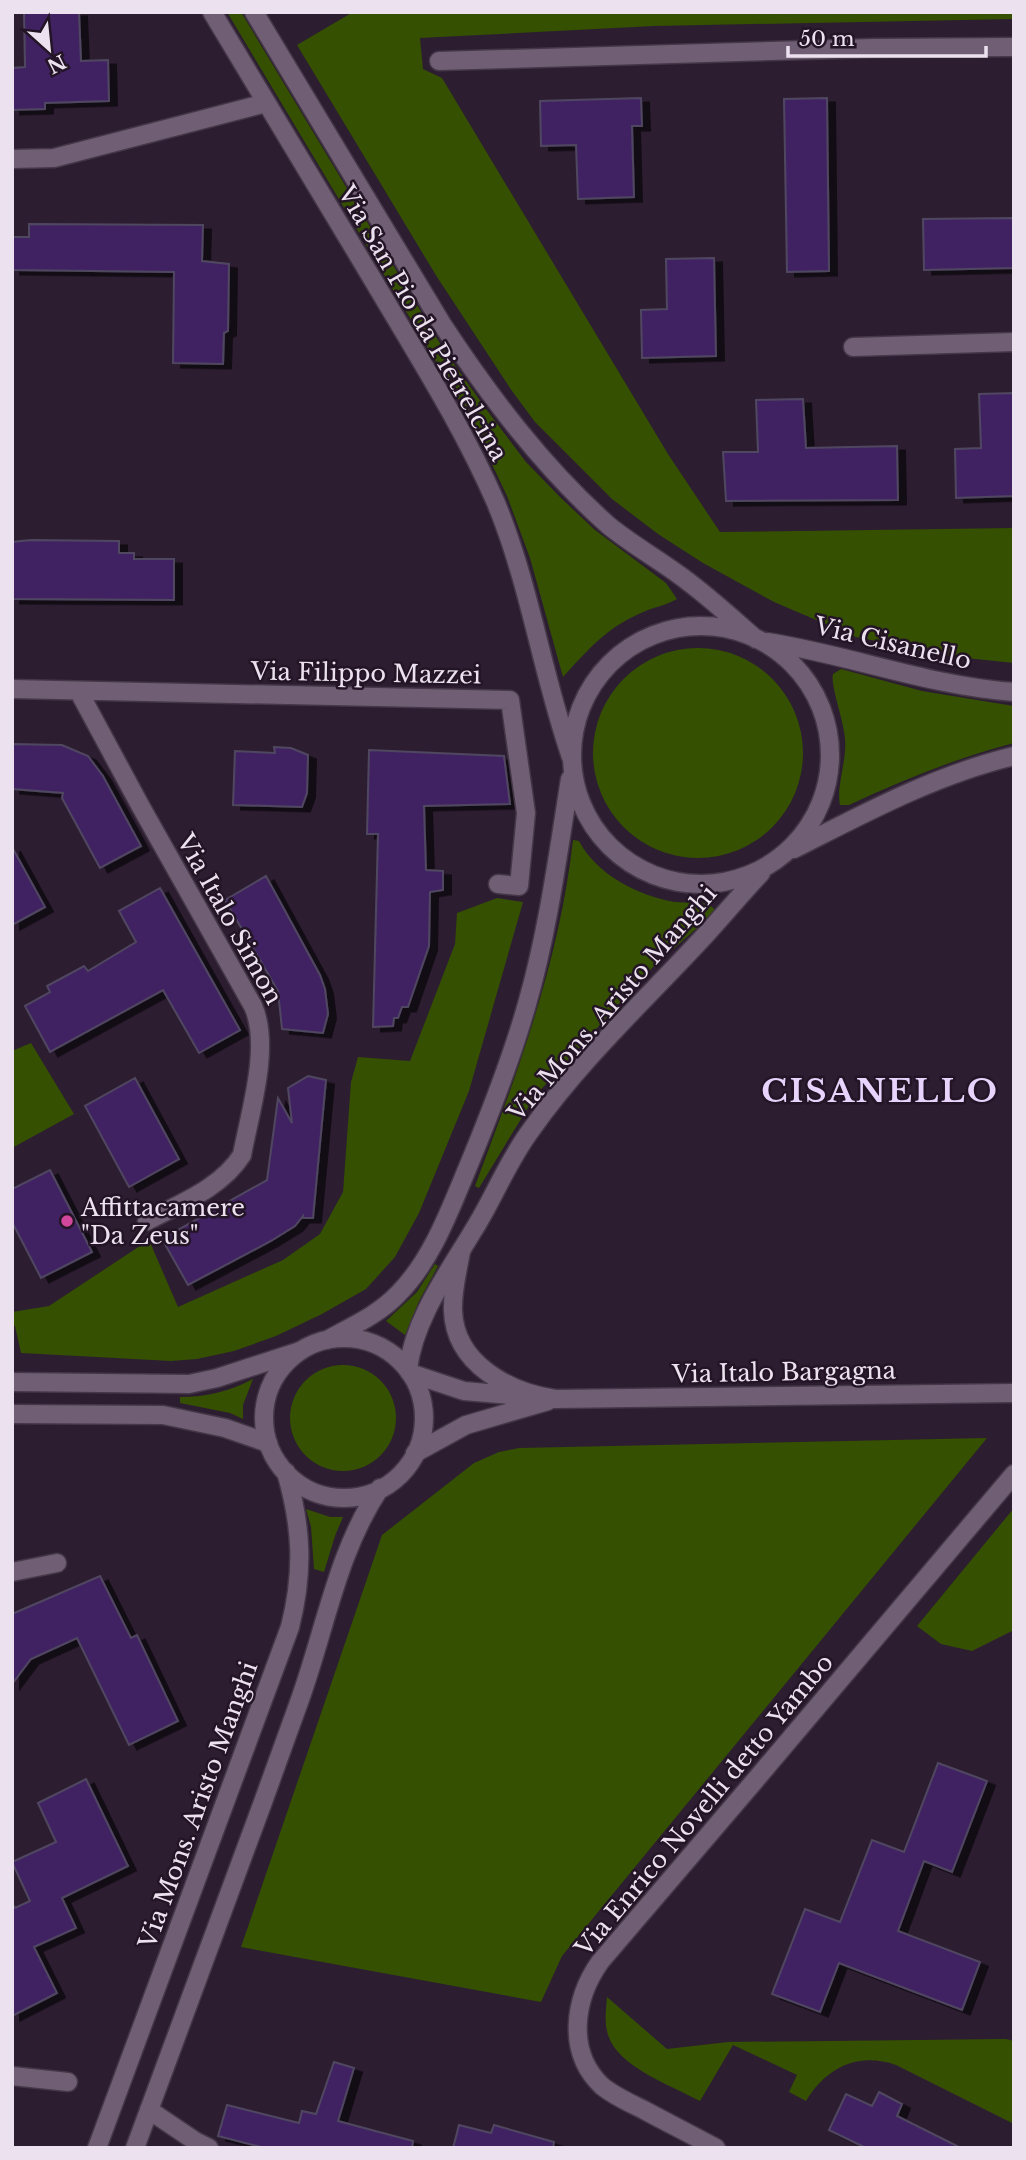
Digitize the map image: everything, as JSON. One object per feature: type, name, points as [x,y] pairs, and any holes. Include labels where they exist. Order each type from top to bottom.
[{"type":"main road","name":"Via San Pio da Pietrelcina","points":[[212,12],[437,387],[474,455],[520,569],[556,715],[572,763],[577,793],[588,820],[606,844],[629,863],[669,880],[700,885],[728,881],[777,859]]},
{"type":"main road","name":"Via San Pio da Pietrelcina","points":[[254,12],[443,324],[514,425],[576,494],[612,528],[684,578],[759,640]]},
{"type":"main road","points":[[439,61],[873,48],[1014,47]]},
{"type":"main road","points":[[12,159],[54,158],[266,103]]},
{"type":"main road","points":[[853,347],[1014,342]]},
{"type":"main road","name":"Via Mons. Aristo Manghi","points":[[327,1340],[366,1320],[399,1293],[417,1271],[449,1211],[475,1148],[527,1004],[551,896],[572,763],[575,726],[587,694],[607,666],[636,644],[652,636],[687,627],[722,628],[759,640],[785,657],[810,686],[822,710],[830,747],[829,774],[817,812],[803,834],[624,1020],[542,1114],[503,1172],[478,1224],[425,1315],[411,1351],[409,1371]]},
{"type":"main road","name":"Via Cisanello","points":[[759,640],[804,648],[954,684],[1014,692]]},
{"type":"main road","name":"Via Filippo Mazzei","points":[[12,689],[510,700],[526,813],[519,886],[498,884]]},
{"type":"main road","name":"Via Italo Simon","points":[[79,692],[253,1006],[261,1034],[259,1063],[242,1155],[234,1168],[212,1186],[147,1221]]},
{"type":"main road","points":[[777,859],[916,789],[985,763],[1014,756]]},
{"type":"main road","name":"Via Italo Bargagna","points":[[461,1251],[453,1310],[458,1336],[475,1362],[492,1376],[531,1396]]},
{"type":"main road","points":[[12,1382],[189,1384],[217,1378],[327,1340],[349,1338],[372,1343],[391,1354],[409,1371],[419,1389],[424,1417],[422,1435],[415,1453],[401,1474],[380,1488],[351,1497],[330,1496],[311,1490],[278,1464],[268,1443],[264,1420],[270,1386],[283,1366],[300,1351]]},
{"type":"main road","name":"Via Italo Bargagna","points":[[409,1371],[464,1391],[555,1399],[1014,1393]]},
{"type":"main road","points":[[976,1394],[1014,1400]]},
{"type":"main road","name":"Via Italo Bargagna","points":[[415,1453],[466,1425],[555,1399]]},
{"type":"main road","points":[[12,1414],[163,1415],[218,1426],[268,1443]]},
{"type":"main road","name":"Via Mons. Aristo Manghi","points":[[97,2148],[289,1627],[299,1581],[301,1553],[286,1472]]},
{"type":"main road","name":"Via Enrico Novelli detto Yambo","points":[[716,2148],[616,2096],[595,2077],[578,2038],[578,2015],[584,1989],[600,1962],[1014,1474]]},
{"type":"main road","points":[[135,2148],[300,1702],[343,1562],[362,1517],[380,1488]]},
{"type":"main road","points":[[12,1572],[57,1563]]},
{"type":"main road","points":[[12,2076],[68,2082]]},
{"type":"main road","points":[[149,2110],[209,2148]]},
{"type":"green space","points":[[227,12],[241,12],[444,350],[526,462],[595,530],[666,583],[677,599],[618,626],[598,640],[563,677],[530,558],[507,496],[471,420]]},
{"type":"green space","points":[[353,12],[1014,12],[1014,19],[654,26],[420,38],[423,69],[442,78],[668,454],[720,532],[1014,528],[1014,663],[956,657],[856,637],[774,602],[703,563],[658,534],[612,499],[535,422],[512,391],[437,277],[297,45]]},
{"type":"green space","points":[[698,648],[719,650],[738,656],[757,665],[773,678],[786,694],[795,713],[801,732],[801,774],[795,793],[786,812],[773,828],[757,841],[738,850],[719,856],[698,858],[677,856],[658,850],[639,841],[623,828],[610,812],[601,793],[595,774],[593,753],[595,732],[601,713],[610,694],[623,678],[639,665],[658,656],[677,650]]},
{"type":"green space","points":[[841,669],[922,691],[1014,706],[1014,743],[930,770],[849,805],[840,805],[839,790],[845,739],[833,674]]},
{"type":"green space","points":[[573,840],[579,841],[608,874],[634,889],[675,902],[709,904],[716,911],[651,969],[535,1096],[479,1188],[475,1186],[521,1058],[547,973],[567,885]]},
{"type":"green space","points":[[497,898],[523,902],[469,1091],[419,1213],[395,1257],[366,1289],[276,1336],[234,1351],[197,1359],[171,1361],[21,1353],[15,1326],[12,1325],[12,1312],[49,1306],[149,1240],[178,1307],[283,1260],[320,1234],[343,1192],[351,1082],[358,1057],[410,1061],[455,944],[457,913]]},
{"type":"green space","points":[[31,1043],[74,1114],[12,1148],[12,1051]]},
{"type":"green space","points":[[435,1264],[438,1266],[405,1335],[386,1321],[417,1292]]},
{"type":"green space","points":[[343,1365],[363,1369],[380,1381],[392,1398],[396,1418],[392,1438],[380,1455],[363,1467],[343,1471],[323,1467],[306,1455],[294,1438],[290,1418],[294,1398],[306,1381],[323,1369]]},
{"type":"green space","points":[[253,1379],[243,1405],[243,1419],[230,1413],[180,1403],[180,1397],[218,1392]]},
{"type":"green space","points":[[987,1438],[562,1956],[541,2002],[241,1947],[382,1535],[474,1463],[499,1452],[519,1448]]},
{"type":"green space","points":[[1014,1508],[1014,1630],[972,1651],[941,1644],[917,1626]]},
{"type":"green space","points":[[306,1509],[330,1517],[343,1517],[324,1572],[314,1569],[311,1527]]},
{"type":"green space","points":[[607,1997],[667,2049],[728,2042],[1014,2041],[1014,2124],[896,2065],[882,2061],[869,2060],[845,2065],[824,2079],[806,2101],[789,2092],[797,2075],[733,2045],[700,2101],[647,2074],[623,2057],[608,2035]]},
{"type":"building","points":[[24,12],[79,12],[81,61],[108,60],[109,101],[45,103],[45,109],[12,110],[12,68],[25,67]]},
{"type":"building","points":[[641,98],[642,126],[632,126],[634,197],[578,199],[576,145],[541,146],[540,101]]},
{"type":"building","points":[[827,98],[829,271],[787,272],[784,99]]},
{"type":"building","points":[[1014,218],[1014,268],[924,270],[923,219]]},
{"type":"building","points":[[29,224],[203,225],[202,261],[229,264],[228,331],[224,333],[223,364],[173,363],[174,272],[12,270],[12,237],[29,237]]},
{"type":"building","points":[[714,258],[716,356],[642,358],[641,310],[667,309],[666,259]]},
{"type":"building","points":[[1014,393],[1014,496],[956,498],[955,449],[981,448],[979,394]]},
{"type":"building","points":[[803,399],[806,448],[897,446],[898,500],[726,501],[723,452],[758,452],[756,400]]},
{"type":"building","points":[[119,541],[119,553],[134,553],[134,559],[174,559],[174,600],[12,599],[12,542]]},
{"type":"building","points":[[12,744],[62,745],[88,756],[103,776],[141,846],[100,868],[62,798],[63,793],[12,789]]},
{"type":"building","points":[[274,747],[291,748],[308,755],[307,793],[302,807],[233,805],[235,751],[275,753]]},
{"type":"building","points":[[369,750],[504,756],[510,804],[424,806],[426,870],[443,871],[443,890],[430,892],[429,946],[408,1007],[402,1007],[398,1018],[394,1018],[393,1026],[373,1027],[378,834],[367,834]]},
{"type":"building","points":[[12,847],[45,907],[12,925]]},
{"type":"building","points":[[266,876],[320,975],[328,1014],[323,1033],[282,1029],[278,991],[225,900]]},
{"type":"building","points":[[160,888],[240,1030],[199,1053],[163,990],[50,1052],[25,1006],[50,992],[47,986],[84,966],[88,971],[136,942],[119,911]]},
{"type":"building","points":[[308,1076],[326,1080],[313,1218],[303,1216],[295,1226],[271,1241],[188,1285],[162,1239],[267,1180],[278,1098],[292,1123],[288,1088]]},
{"type":"building","points":[[135,1078],[179,1159],[129,1187],[85,1106]]},
{"type":"building","points":[[50,1170],[92,1252],[41,1278],[12,1222],[12,1189]]},
{"type":"building","points":[[100,1576],[131,1638],[137,1635],[178,1721],[129,1745],[77,1638],[31,1659],[12,1684],[12,1614]]},
{"type":"building","points":[[938,1763],[987,1781],[952,1872],[924,1861],[898,1931],[980,1962],[962,2010],[839,1963],[820,2012],[772,1994],[805,1909],[840,1922],[872,1840],[904,1852]]},
{"type":"building","points":[[86,1779],[128,1866],[62,1898],[76,1928],[34,1947],[57,1993],[12,2016],[12,1903],[15,1908],[30,1901],[12,1862],[56,1842],[38,1803]]},
{"type":"building","points":[[334,2062],[354,2068],[338,2121],[413,2141],[412,2148],[265,2148],[218,2136],[227,2105],[299,2123],[302,2111],[316,2114]]},
{"type":"building","points":[[879,2092],[902,2104],[897,2116],[961,2148],[866,2148],[829,2130],[846,2094],[872,2106]]},
{"type":"building","points":[[459,2125],[491,2133],[494,2125],[554,2142],[553,2148],[453,2148]]},
{"type":"place","name":"Affittacamere \"Da Zeus\"","points":[[67,1221]]},
{"type":"district","name":"CISANELLO","points":[[880,1091]]}]
